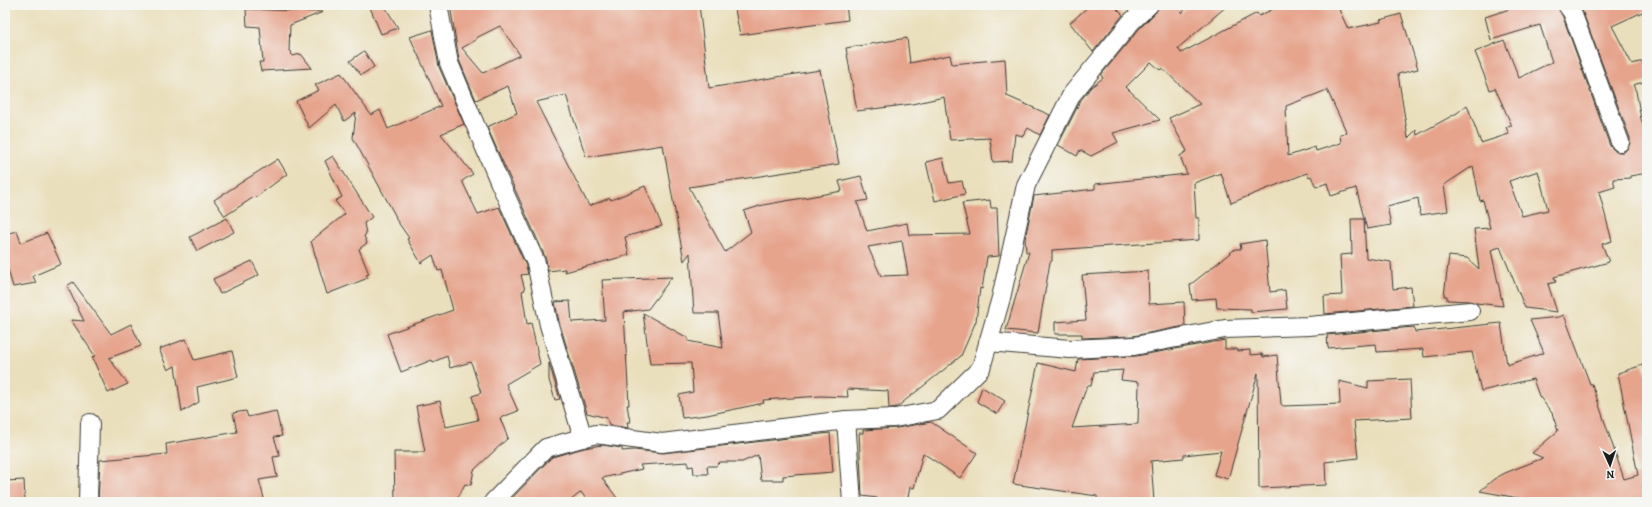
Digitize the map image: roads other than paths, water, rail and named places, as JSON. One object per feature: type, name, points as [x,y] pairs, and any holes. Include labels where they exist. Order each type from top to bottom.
[{"type":"street","points":[[438,5],[449,63],[499,181],[536,263],[549,325],[583,438]]},
{"type":"street","points":[[493,502],[546,448],[596,434],[662,443],[846,420],[895,418],[938,410],[981,368],[1001,298],[1026,185],[1072,94],[1131,22],[1149,5]]},
{"type":"street","points":[[1567,5],[1572,12],[1620,142]]},
{"type":"street","points":[[988,342],[1070,349],[1134,346],[1225,329],[1309,326],[1470,311]]},
{"type":"street","points":[[846,420],[852,502]]},
{"type":"street","points":[[88,502],[90,423]]}]
